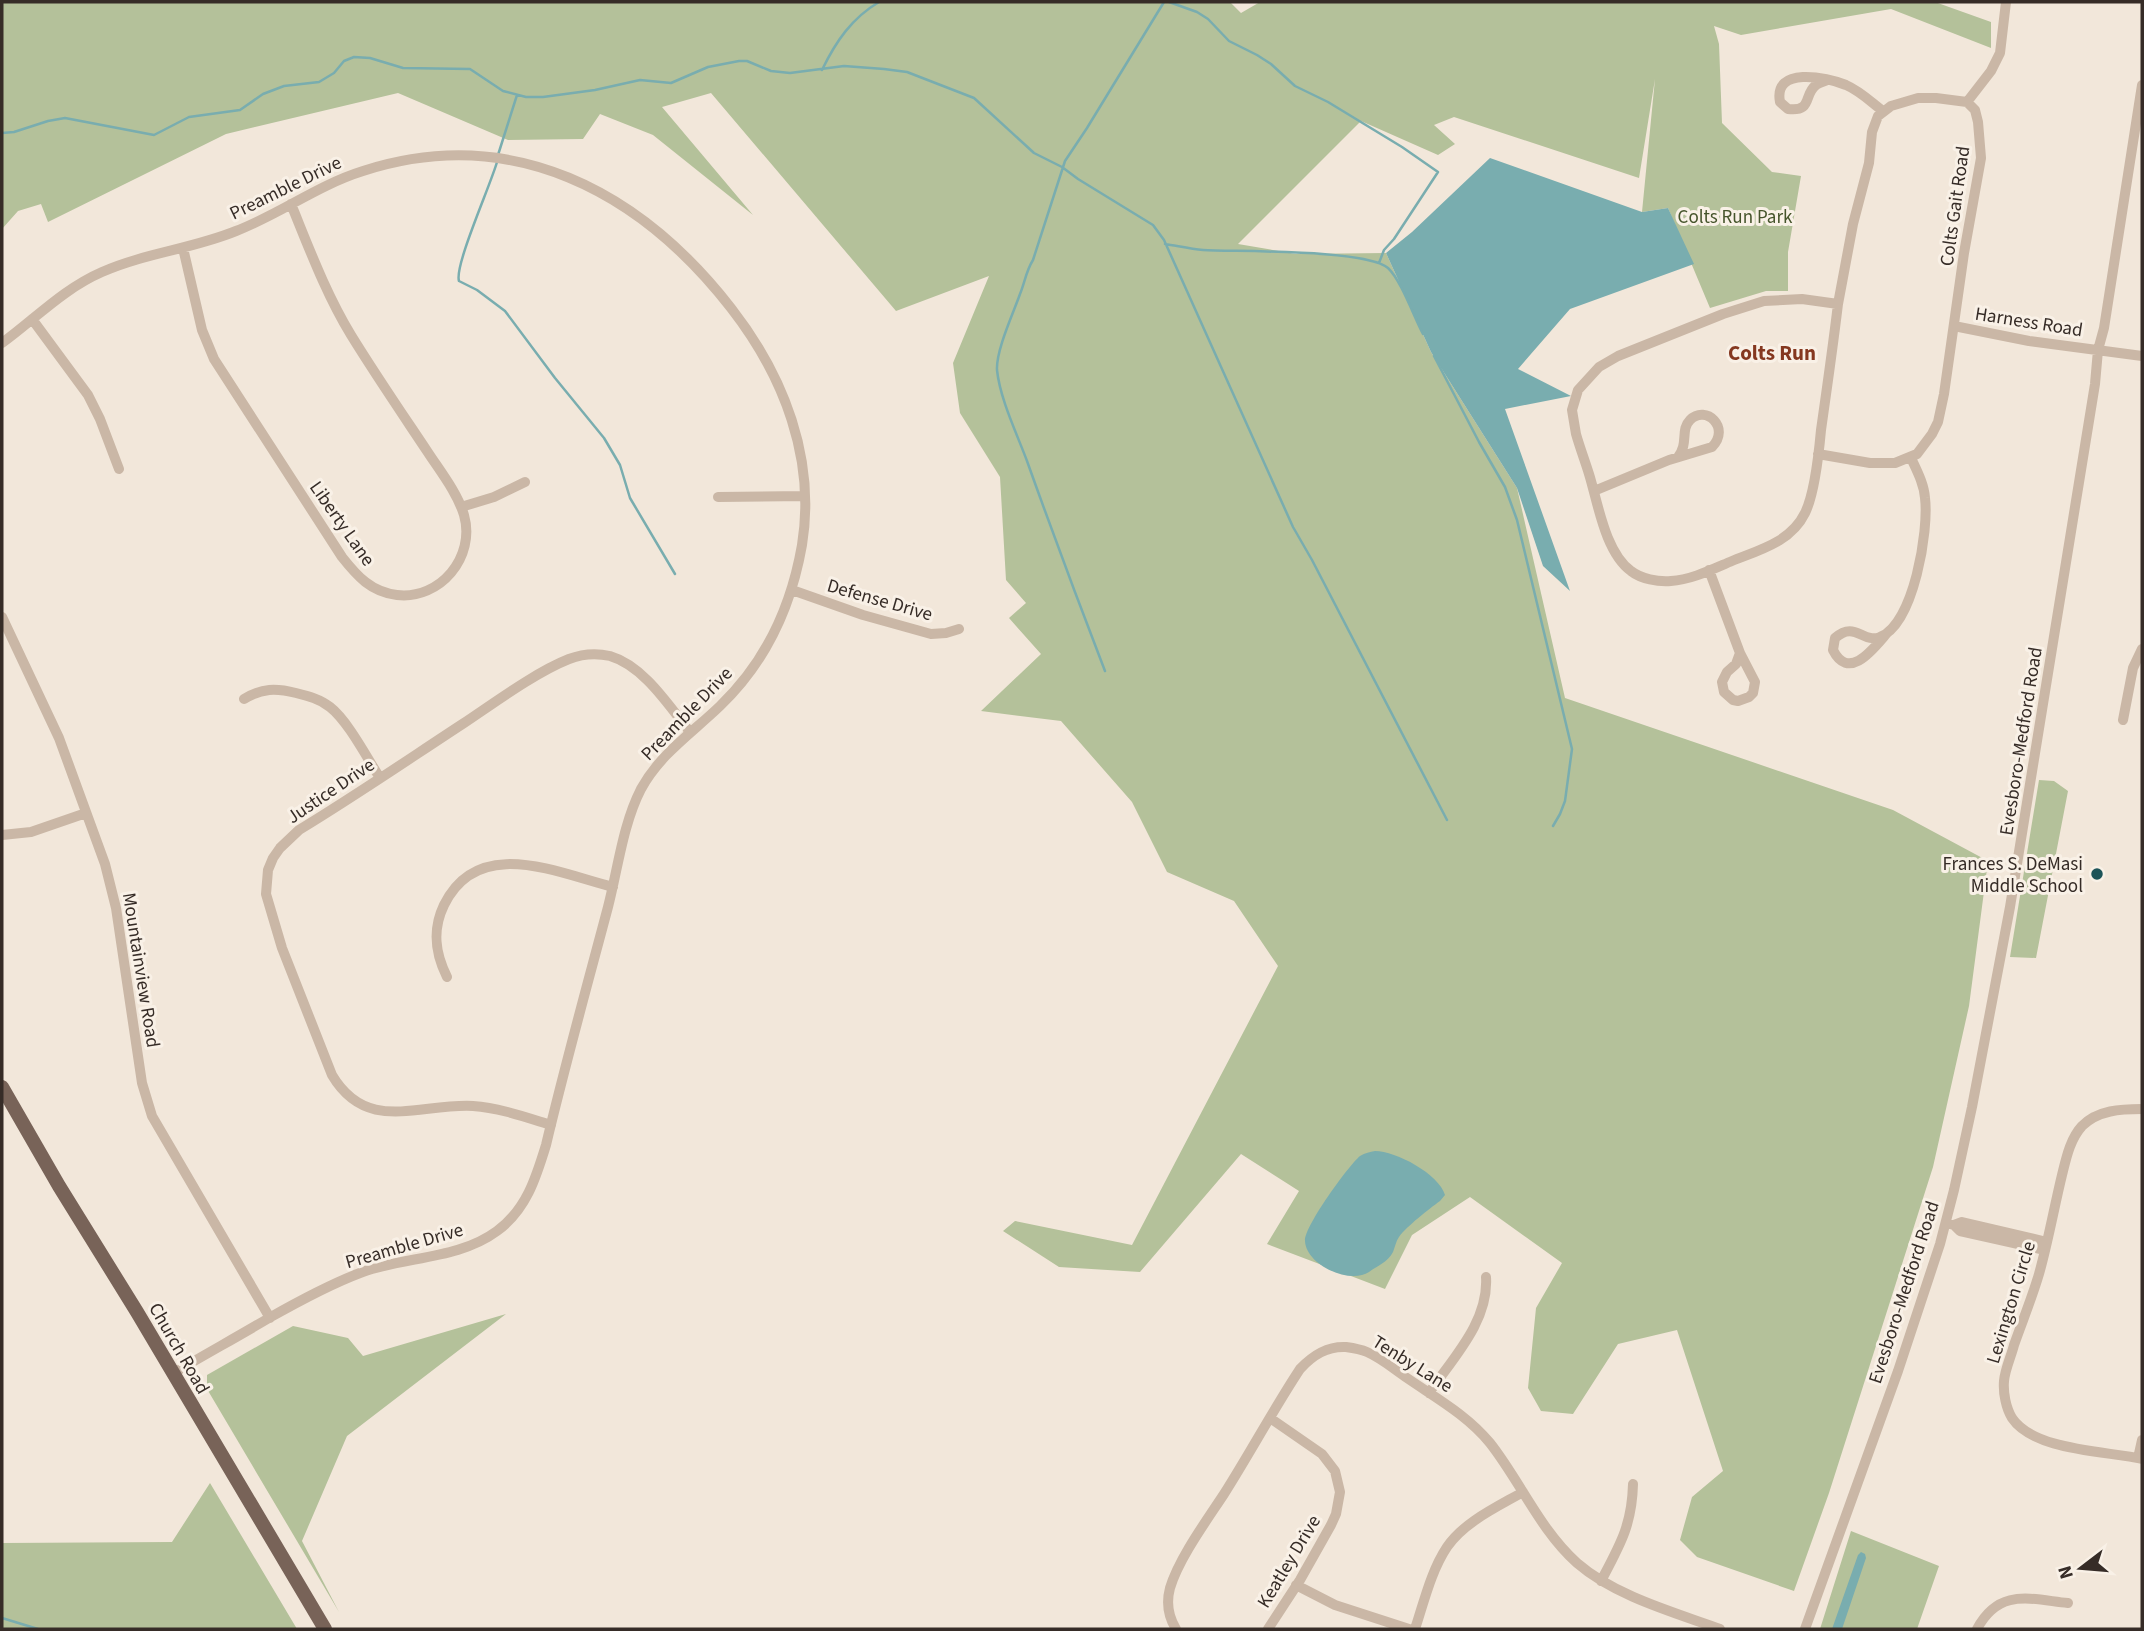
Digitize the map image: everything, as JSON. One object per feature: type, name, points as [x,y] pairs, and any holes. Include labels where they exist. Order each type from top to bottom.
[{"type":"main road","name":"Church Road","points":[[2,1087],[324,1629]]},
{"type":"street","points":[[1838,304],[1790,299],[1751,304],[1618,356],[1599,367],[1577,390],[1573,410],[1576,434],[1609,539],[1622,562],[1630,570],[1651,579],[1685,579],[1782,540],[1795,530],[1810,500],[1838,304],[1876,121],[1883,111],[1898,103],[1936,98],[1967,102],[1991,71],[2000,53],[2006,2]]},
{"type":"street","points":[[1827,80],[1854,89],[1883,111]]},
{"type":"street","name":"Evesboro-Medford Road","points":[[1805,1629],[1950,1224],[2010,908],[2142,85]]},
{"type":"street","name":"Colts Gait Road","points":[[1911,458],[1925,445],[1938,422],[1964,253],[1982,158],[1979,122],[1975,110],[1967,102]]},
{"type":"street","name":"Preamble Drive","points":[[2,343],[65,292],[102,272],[239,230],[328,184],[377,166],[428,157],[496,157],[538,166],[576,180],[647,223],[683,255],[705,277],[746,328],[771,368],[789,411],[800,448],[805,496],[803,534],[792,590],[779,625],[752,669],[730,696],[657,765],[640,792],[631,814],[541,1162],[529,1194],[509,1222],[495,1233],[463,1248],[362,1272],[315,1292],[172,1374]]},
{"type":"street","name":"Liberty Lane","points":[[183,248],[202,330],[214,359],[342,557],[359,579],[383,592],[410,595],[423,592],[436,586],[456,567],[462,555],[467,529],[461,507],[335,309],[291,204]]},
{"type":"street","points":[[32,319],[88,395],[119,469]]},
{"type":"street","name":"Harness Road","points":[[1954,326],[2029,341],[2142,356]]},
{"type":"street","points":[[1594,491],[1678,457],[1712,447],[1719,438],[1716,422],[1706,415],[1689,420],[1685,431],[1685,446],[1678,457]]},
{"type":"street","points":[[1818,454],[1882,465],[1911,458],[1920,477],[1925,496],[1924,536],[1912,591],[1901,615],[1887,633],[1864,658],[1854,663],[1844,663],[1833,650],[1835,638],[1845,631],[1854,631],[1872,638],[1887,633]]},
{"type":"street","points":[[461,507],[525,482]]},
{"type":"street","points":[[718,497],[805,496]]},
{"type":"street","points":[[1709,570],[1740,653]]},
{"type":"street","name":"Defense Drive","points":[[792,590],[863,615],[931,634],[959,629]]},
{"type":"street","name":"Mountainview Road","points":[[2,617],[59,738],[105,864],[116,908],[142,1083],[152,1116],[270,1318]]},
{"type":"street","points":[[2123,720],[2133,668],[2142,649]]},
{"type":"street","name":"Justice Drive","points":[[551,1125],[474,1106],[380,1111],[357,1103],[339,1087],[331,1075],[273,920],[266,894],[268,870],[273,858],[289,839],[544,672],[569,659],[582,655],[608,656],[631,666],[657,691],[690,732]]},
{"type":"street","points":[[244,699],[261,690],[272,689],[303,694],[324,702],[341,718],[380,778]]},
{"type":"street","points":[[2,835],[42,829],[86,813]]},
{"type":"street","points":[[447,977],[436,944],[438,922],[452,891],[470,874],[493,865],[518,863],[613,887]]},
{"type":"street","name":"Lexington Circle","points":[[2140,1459],[2052,1442],[2029,1433],[2012,1417],[2007,1406],[2004,1382],[2046,1246],[2066,1158],[2076,1136],[2082,1126],[2103,1113],[2142,1109]]},
{"type":"street","points":[[1950,1224],[1962,1222],[2046,1246]]},
{"type":"street","points":[[1429,1393],[1475,1325],[1484,1303],[1486,1278]]},
{"type":"street","name":"Tenby Lane","points":[[1176,1629],[1169,1613],[1168,1602],[1173,1580],[1195,1538],[1300,1369],[1320,1352],[1345,1347],[1368,1352],[1462,1415],[1482,1434],[1499,1456],[1568,1555],[1601,1581],[1637,1598],[1720,1629]]},
{"type":"street","name":"Keatley Drive","points":[[1268,1629],[1336,1514],[1340,1492],[1339,1481],[1330,1462],[1269,1418]]},
{"type":"street","points":[[2140,1459],[2142,1440]]},
{"type":"street","points":[[1601,1581],[1629,1524],[1633,1484]]},
{"type":"street","points":[[1415,1629],[1437,1567],[1448,1546],[1464,1529],[1483,1515],[1522,1492]]},
{"type":"street","points":[[1296,1585],[1343,1608],[1409,1629]]},
{"type":"street","points":[[1977,1629],[1986,1614],[2004,1601],[2024,1598],[2068,1603]]},
{"type":"green space","name":"Colts Run Park","points":[[2,2],[1230,2],[1241,13],[1260,2],[1935,2],[1991,22],[1991,48],[1891,9],[1741,35],[1714,26],[1719,44],[1722,123],[1772,172],[1801,176],[1788,252],[1788,291],[1766,291],[1710,308],[1668,208],[1642,212],[1655,79],[1639,178],[1454,117],[1434,125],[1455,144],[1438,155],[1361,121],[1238,244],[1296,254],[1386,253],[1431,352],[1517,488],[1565,698],[1893,810],[1988,861],[1969,1006],[1933,1167],[1829,1493],[1794,1591],[1697,1557],[1680,1540],[1692,1497],[1723,1471],[1677,1330],[1618,1344],[1573,1414],[1541,1411],[1528,1388],[1536,1308],[1562,1263],[1470,1197],[1412,1235],[1385,1289],[1267,1244],[1299,1191],[1241,1154],[1140,1272],[1059,1267],[1003,1231],[1015,1221],[1132,1245],[1278,966],[1234,901],[1167,872],[1132,802],[1061,721],[981,711],[1041,654],[1009,618],[1026,603],[1006,580],[1000,477],[960,413],[953,363],[989,276],[896,311],[711,93],[662,107],[753,215],[653,135],[600,114],[583,139],[508,140],[398,93],[226,134],[48,222],[41,204],[18,211],[2,229]]},
{"type":"green space","points":[[2039,780],[2054,781],[2068,791],[2036,958],[2010,957]]},
{"type":"green space","points":[[506,1314],[347,1436],[302,1541],[339,1612],[207,1389],[207,1375],[293,1326],[348,1338],[363,1356]]},
{"type":"green space","points":[[210,1483],[297,1629],[2,1629],[2,1543],[172,1542]]},
{"type":"green space","points":[[1851,1531],[1939,1566],[1917,1629],[1820,1629]]},
{"type":"water","points":[[1490,158],[1642,212],[1668,208],[1694,264],[1570,309],[1518,369],[1571,396],[1505,409],[1570,591],[1543,566],[1517,488],[1431,352],[1386,253]]},
{"type":"water","points":[[1375,1151],[1394,1155],[1416,1165],[1434,1179],[1445,1195],[1403,1233],[1385,1261],[1361,1275],[1341,1274],[1321,1265],[1313,1258],[1305,1241],[1311,1223],[1346,1172],[1360,1156]]},
{"type":"water","points":[[1861,1552],[1866,1558],[1842,1629],[1832,1629],[1858,1555]]},
{"type":"waterway","points":[[822,70],[846,31],[861,15],[879,2]]},
{"type":"waterway","points":[[1105,671],[1005,404],[997,362],[1065,161],[1164,2]]},
{"type":"waterway","points":[[1169,2],[1197,12],[1208,19],[1229,41],[1271,64],[1295,86],[1328,102],[1438,172],[1384,250],[1379,263]]},
{"type":"waterway","points":[[2,133],[65,118],[154,135],[189,117],[240,110],[263,94],[284,86],[319,82],[334,73],[344,61],[354,57],[370,58],[403,68],[470,69],[503,91],[526,97],[595,90],[640,80],[671,83],[708,67],[747,61],[771,71],[790,73],[844,66],[907,72],[974,98],[1034,153],[1062,167],[1153,225],[1164,240],[1293,527],[1447,820]]},
{"type":"waterway","points":[[498,155],[517,95]]},
{"type":"waterway","points":[[497,162],[467,243],[459,281],[477,290],[505,311],[604,438],[620,465],[630,498],[675,574]]},
{"type":"waterway","points":[[1165,244],[1203,250],[1329,254],[1375,262],[1388,268],[1393,274],[1423,334]]},
{"type":"waterway","points":[[1434,356],[1505,487],[1517,520],[1572,749],[1565,801],[1553,826]]},
{"type":"waterway","points":[[2,1618],[38,1629]]},
{"type":"place","name":"Frances S. DeMasi Middle School","points":[[2097,874]]},
{"type":"district","name":"Colts Run","points":[[1772,353]]}]
